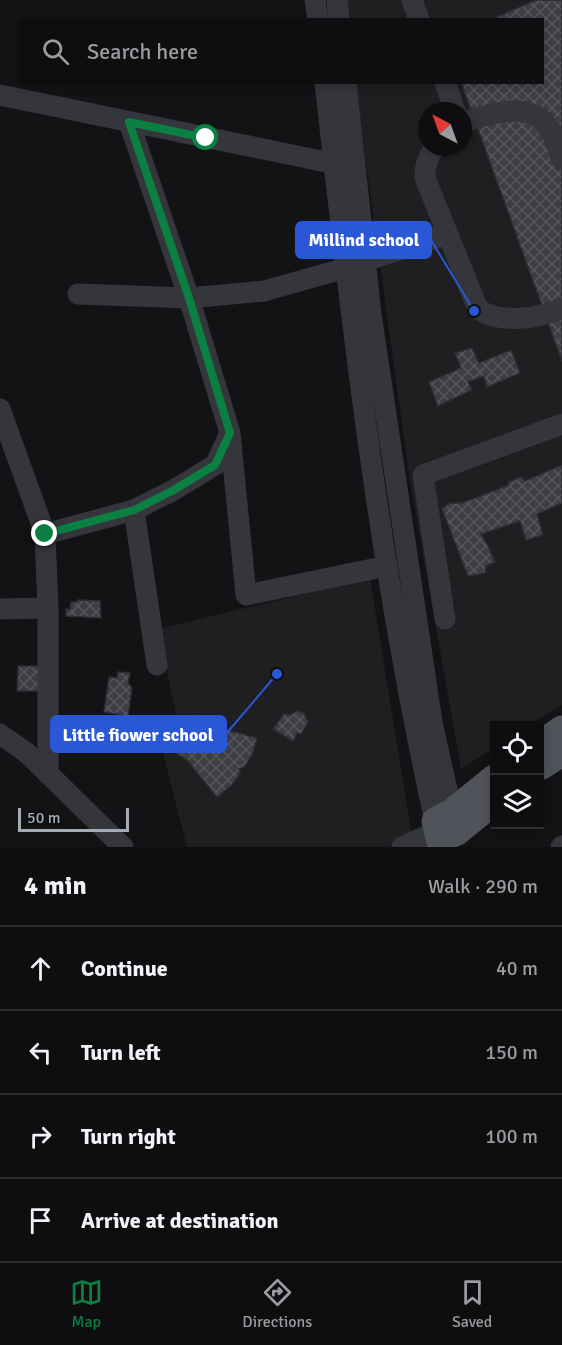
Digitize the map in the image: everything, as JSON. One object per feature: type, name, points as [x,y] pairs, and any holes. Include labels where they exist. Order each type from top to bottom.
[{"type":"main road","points":[[544,741],[562,729]]},
{"type":"main road","points":[[544,764],[562,753]]},
{"type":"main road","points":[[446,833],[490,784]]},
{"type":"main road","points":[[446,833],[490,805]]},
{"type":"street","points":[[315,0],[318,18]]},
{"type":"street","points":[[337,0],[339,18]]},
{"type":"street","points":[[412,0],[419,18]]},
{"type":"street","points":[[325,84],[334,163],[356,265],[373,326],[432,722],[446,833]]},
{"type":"street","points":[[346,84],[355,168],[356,265],[387,566],[423,766],[446,833]]},
{"type":"street","points":[[446,84],[452,102]]},
{"type":"street","points":[[0,95],[355,168]]},
{"type":"street","points":[[472,119],[502,111],[519,110],[529,113],[549,127],[562,160]]},
{"type":"street","points":[[129,122],[189,298],[230,433],[246,595],[387,566]]},
{"type":"street","points":[[429,156],[424,169],[425,178],[474,304],[489,315],[507,318],[542,315],[562,308]]},
{"type":"street","points":[[78,294],[189,298],[264,291],[356,265],[447,234]]},
{"type":"street","points":[[0,409],[10,465],[45,534],[48,608],[48,774]]},
{"type":"street","points":[[445,619],[423,475],[562,424]]},
{"type":"street","points":[[45,534],[134,510],[172,491],[215,465],[230,433]]},
{"type":"street","points":[[134,510],[157,666]]},
{"type":"street","points":[[0,609],[48,608]]},
{"type":"street","points":[[0,734],[27,753],[123,847]]},
{"type":"street","points":[[402,847],[446,833]]},
{"type":"shaded area","points":[[347,0],[562,0],[562,705],[536,721],[490,721],[490,751],[461,769],[409,475],[355,84],[544,84],[544,18],[349,18]]},
{"type":"shaded area","points":[[370,578],[412,836],[386,847],[187,847],[156,725],[177,719],[158,629]]},
{"type":"building","points":[[536,0],[562,0],[562,361],[472,112],[472,102],[468,102],[462,84],[544,84],[544,18],[495,18]]},
{"type":"building","points":[[472,348],[479,363],[511,350],[520,373],[487,387],[484,376],[468,382],[472,390],[438,406],[429,382],[461,368],[455,353]]},
{"type":"building","points":[[562,465],[562,503],[537,514],[543,535],[526,540],[520,521],[481,534],[495,562],[486,566],[485,573],[468,576],[442,509],[450,503],[462,503],[509,485],[508,482],[522,477],[525,481]]},
{"type":"building","points":[[100,601],[101,618],[66,616],[66,609],[70,610],[71,602]]},
{"type":"building","points":[[18,666],[42,666],[39,691],[17,691]]},
{"type":"building","points":[[118,672],[130,673],[128,683],[132,688],[128,716],[104,712],[109,677],[117,678]]},
{"type":"building","points":[[297,711],[304,713],[308,722],[301,734],[297,733],[293,741],[273,729],[284,714],[290,715]]},
{"type":"building","points":[[192,715],[209,725],[257,738],[252,755],[244,767],[239,769],[240,773],[232,785],[217,797],[188,761],[170,749]]},
{"type":"place","name":"Millind school","points":[[474,311]]},
{"type":"place","name":"Little fiower school","points":[[277,674]]},
{"type":"route","points":[[45,534],[134,510],[172,491],[215,465],[230,433],[189,298],[129,122],[206,138]]}]
